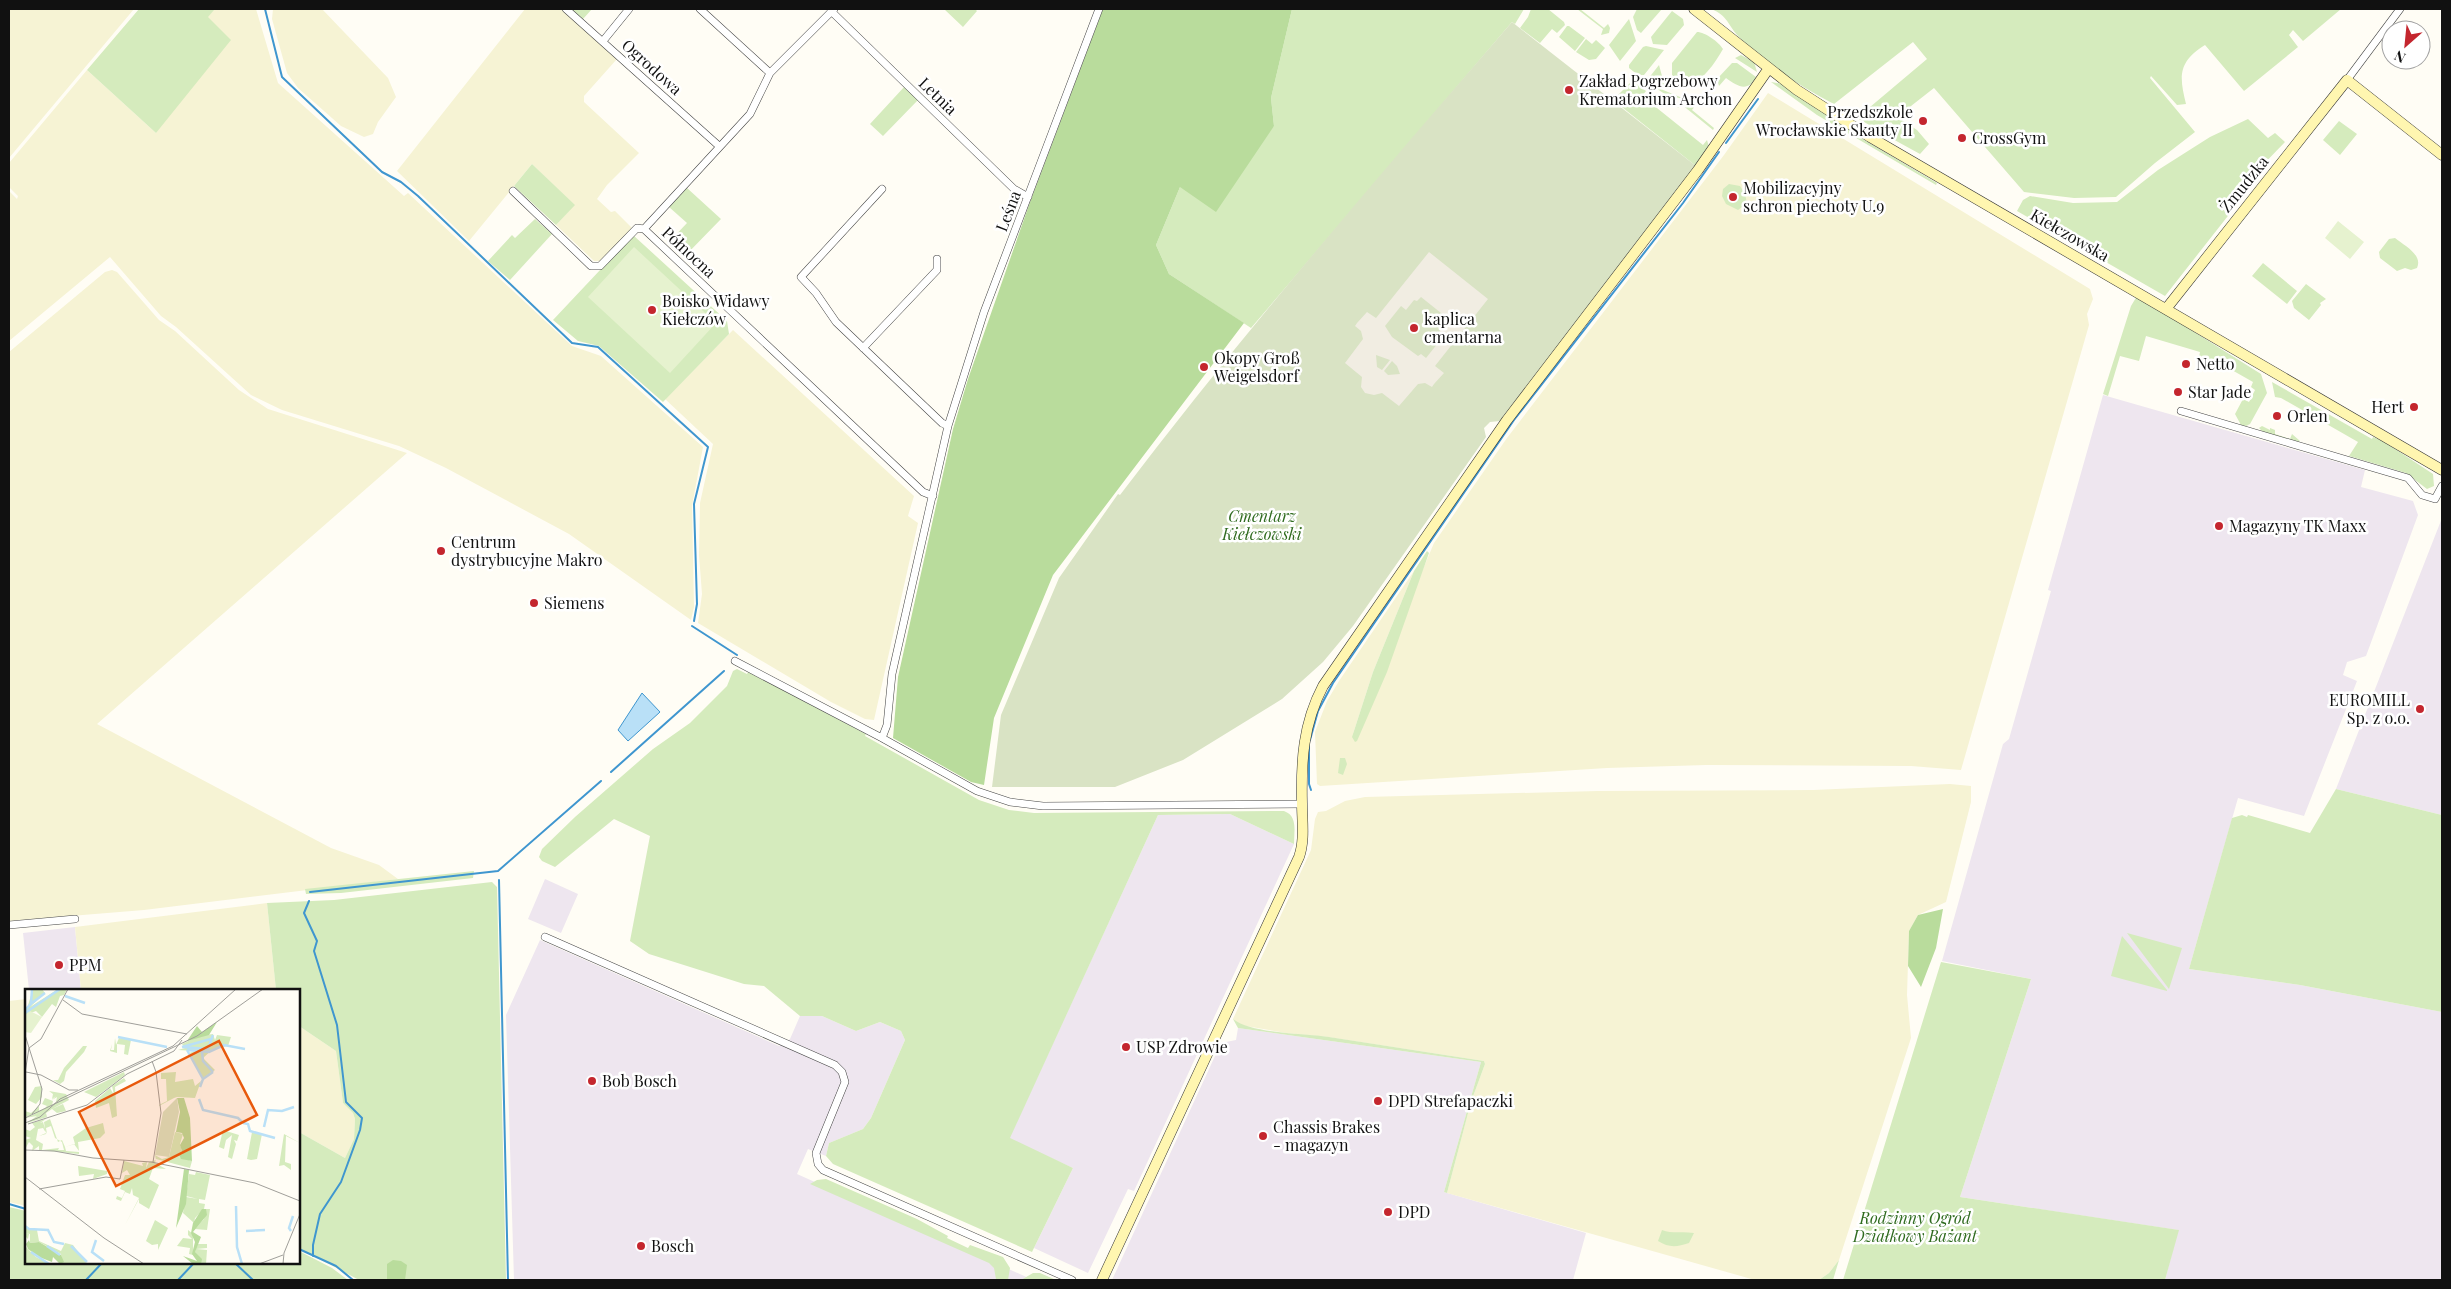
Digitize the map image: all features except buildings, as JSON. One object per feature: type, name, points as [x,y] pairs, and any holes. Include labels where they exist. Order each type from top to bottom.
[{"type":"street","name":"Ogrodowa","points":[[566,9],[720,146]]},
{"type":"street","points":[[603,41],[629,9]]},
{"type":"street","points":[[700,9],[770,73]]},
{"type":"street","name":"Leśna","points":[[882,738],[887,725],[892,674],[948,426],[984,312],[1099,9]]},
{"type":"street","name":"Kiełczowska","points":[[1694,9],[1808,98],[1870,138],[2442,470]]},
{"type":"street","name":"Żmudzka","points":[[2166,309],[2347,80],[2400,9]]},
{"type":"street","points":[[644,229],[750,114],[760,90],[770,73],[833,10]]},
{"type":"street","name":"Letnia","points":[[833,10],[1014,189],[1028,197]]},
{"type":"street","points":[[1102,1280],[1299,857],[1303,838],[1301,758],[1304,735],[1323,686],[1507,420],[1682,192],[1769,68]]},
{"type":"street","points":[[2347,80],[2442,155]]},
{"type":"street","points":[[882,189],[801,277],[816,293],[836,322],[942,423],[948,426]]},
{"type":"street","name":"Północna","points":[[513,191],[591,266],[600,266],[637,228],[644,229],[902,472],[924,492],[933,496]]},
{"type":"street","points":[[863,348],[937,270],[937,259]]},
{"type":"street","points":[[2181,411],[2408,478],[2418,492],[2428,497],[2435,499],[2442,486]]},
{"type":"street","points":[[735,661],[882,738],[977,791],[1020,804],[1043,806],[1302,804]]},
{"type":"street","points":[[9,925],[75,918]]},
{"type":"street","points":[[546,937],[837,1066],[842,1072],[845,1082],[816,1153],[820,1168],[1072,1280]]},
{"type":"shaded area","points":[[9,9],[134,9],[9,158]]},
{"type":"shaded area","points":[[215,9],[256,9],[278,83],[404,196],[408,193],[572,346],[601,356],[703,447],[692,506],[694,607],[691,620],[569,534],[446,468],[399,446],[282,410],[251,395],[176,327],[161,316],[110,257],[9,341],[9,191],[17,199],[18,196],[9,187],[9,163],[87,70],[156,133],[208,16]]},
{"type":"shaded area","points":[[273,9],[322,9],[388,78],[396,97],[378,122],[373,134],[364,137],[341,126],[298,88],[287,73],[272,19]]},
{"type":"shaded area","points":[[525,9],[564,9],[617,59],[584,96],[584,102],[639,153],[607,185],[597,199],[611,212],[615,211],[633,229],[601,261],[594,261],[556,225],[574,205],[532,164],[469,241],[397,171]]},
{"type":"shaded area","points":[[1768,93],[2090,289],[2093,299],[2087,314],[2089,325],[1961,770],[1911,766],[1706,765],[1607,768],[1320,786],[1317,784],[1315,732],[1327,701],[1339,681],[1414,571],[1373,672],[1352,737],[1434,543],[1507,438],[1724,155]]},
{"type":"shaded area","points":[[1429,252],[1488,299],[1435,366],[1444,373],[1432,387],[1425,383],[1418,384],[1399,406],[1382,393],[1374,395],[1365,393],[1361,387],[1362,377],[1345,363],[1363,339],[1361,331],[1355,326],[1357,323],[1367,312],[1376,318]],"holes":[[[1421,297],[1446,317],[1442,322],[1445,324],[1437,334],[1442,338],[1426,358],[1421,354],[1418,356],[1392,337],[1385,326],[1401,306],[1406,310],[1414,300],[1417,301]],[[1376,355],[1390,360],[1382,370],[1377,367]],[[1392,361],[1397,366],[1400,374],[1388,375],[1384,371]]]},
{"type":"shaded area","points":[[112,270],[117,272],[159,320],[175,331],[239,390],[268,409],[407,453],[97,724],[331,848],[379,865],[398,879],[144,910],[9,921],[9,352],[105,272]]},
{"type":"shaded area","points":[[733,330],[914,496],[908,516],[918,523],[874,720],[865,719],[831,702],[698,623],[702,594],[699,555],[700,503],[713,444],[665,399]]},
{"type":"shaded area","points":[[2103,395],[2365,470],[2361,487],[2413,501],[2418,515],[2366,656],[2347,662],[2343,675],[2357,681],[2304,816],[2238,798],[2189,969],[2300,985],[2442,1012],[2442,1280],[2165,1280],[2178,1230],[1960,1197],[2031,979],[1942,961],[2003,744],[2009,739],[2051,591],[2048,590]]},
{"type":"shaded area","points":[[2442,518],[2442,815],[2336,789]]},
{"type":"shaded area","points":[[1950,784],[1971,786],[1971,802],[1946,902],[1918,915],[1909,931],[1907,995],[1911,1038],[1839,1260],[1829,1273],[1819,1280],[1755,1280],[1447,1193],[1471,1102],[1485,1064],[1484,1061],[1328,1037],[1286,1033],[1240,1025],[1233,1019],[1311,850],[1315,819],[1318,812],[1326,811],[1345,801],[1365,797],[1598,791],[1813,790]]},
{"type":"shaded area","points":[[1230,814],[1294,844],[1134,1191],[1128,1189],[1088,1273],[1034,1248],[1073,1168],[1009,1139],[1158,815]]},
{"type":"shaded area","points":[[545,879],[578,894],[561,933],[528,919]]},
{"type":"shaded area","points":[[267,903],[276,989],[81,989],[75,927]]},
{"type":"shaded area","points":[[75,927],[81,989],[29,989],[23,933]]},
{"type":"shaded area","points":[[540,940],[779,1046],[790,1039],[800,1016],[822,1016],[856,1031],[880,1022],[901,1031],[905,1040],[871,1118],[863,1129],[829,1143],[826,1156],[808,1149],[797,1174],[1033,1280],[514,1280],[506,1015]]},
{"type":"shaded area","points":[[25,999],[25,1206],[9,1202],[9,1001]]},
{"type":"shaded area","points":[[300,1027],[336,1051],[343,1103],[353,1113],[355,1119],[354,1139],[345,1158],[300,1133]]},
{"type":"shaded area","points":[[1238,1028],[1481,1062],[1444,1192],[1586,1233],[1573,1280],[1112,1280],[1221,1043],[1236,1040]]},
{"type":"green space","points":[[139,9],[215,9],[208,17],[231,40],[156,133],[87,70]]},
{"type":"green space","points":[[571,9],[592,9],[583,19]]},
{"type":"green space","points":[[944,9],[975,9],[977,11],[963,27]]},
{"type":"green space","points":[[1103,9],[1292,9],[1271,98],[1274,126],[1216,212],[1180,187],[1156,245],[1169,274],[1244,323],[1053,575],[994,718],[984,785],[971,782],[893,738],[898,677],[953,429],[968,379],[1029,205]]},
{"type":"green space","points":[[1292,9],[1524,9],[1515,24],[1512,22],[1251,328],[1169,274],[1156,245],[1180,187],[1274,126],[1271,98]]},
{"type":"green space","points":[[1531,9],[1548,9],[1565,25],[1557,33],[1552,29],[1540,43],[1520,28]]},
{"type":"green space","points":[[1577,9],[1580,9],[1604,28],[1608,24],[1610,28],[1609,33],[1601,35],[1603,29]]},
{"type":"green space","points":[[1637,9],[1662,9],[1641,33],[1637,30],[1633,17]]},
{"type":"green space","points":[[1711,9],[2341,9],[2303,41],[2293,30],[2289,35],[2298,47],[2244,91],[2205,45],[2190,57],[2183,70],[2182,85],[2186,104],[2177,105],[2151,76],[2150,78],[2195,132],[2116,197],[2074,198],[2024,192],[1934,88],[1897,117],[1917,130],[1929,144],[1920,154],[1889,137],[1894,126],[1891,122],[1880,131],[1857,118],[1927,59],[1913,42],[1834,104],[1772,66],[1736,34],[1721,14]]},
{"type":"green space","points":[[1672,11],[1683,19],[1684,25],[1667,45],[1653,44],[1651,37]]},
{"type":"green space","points":[[1629,19],[1636,41],[1620,61],[1609,45]]},
{"type":"green space","name":"Cmentarz Kiełczowski","points":[[1512,22],[1696,166],[1500,421],[1490,422],[1484,428],[1486,437],[1353,626],[1323,662],[1282,699],[1183,760],[1115,787],[992,787],[1001,715],[1059,578],[1118,494],[1120,495],[1214,375],[1362,197]]},
{"type":"green space","points":[[1567,26],[1585,38],[1575,51],[1559,37]]},
{"type":"green space","points":[[1697,32],[1712,38],[1723,49],[1706,73],[1694,82],[1682,84],[1672,75],[1672,63]]},
{"type":"green space","points":[[1586,39],[1592,44],[1596,40],[1605,48],[1596,59],[1589,60],[1576,52]]},
{"type":"green space","points":[[1643,47],[1664,50],[1644,75],[1638,75],[1629,68],[1629,65]]},
{"type":"green space","points":[[1741,55],[1754,62],[1757,72],[1735,58]]},
{"type":"green space","points":[[1732,63],[1737,63],[1756,77],[1753,82],[1742,86],[1726,78],[1719,86],[1717,79]]},
{"type":"green space","points":[[1659,65],[1665,87],[1648,79]]},
{"type":"green space","points":[[1771,82],[1783,84],[1856,135],[1937,183],[1936,185],[1817,115]]},
{"type":"green space","points":[[1630,83],[1635,83],[1646,91],[1642,96],[1703,145],[1707,140],[1709,147],[1696,166],[1613,100]]},
{"type":"green space","points":[[1651,85],[1680,97],[1699,96],[1705,99],[1702,102],[1668,96]]},
{"type":"green space","points":[[905,86],[918,100],[883,136],[870,124]]},
{"type":"green space","points":[[1679,103],[1693,104],[1695,106],[1692,110],[1714,128],[1713,130],[1681,104],[1678,108],[1677,105]]},
{"type":"green space","points":[[2248,119],[2268,138],[2275,133],[2285,142],[2257,171],[2253,184],[2165,296],[2017,211],[2023,200],[2030,196],[2073,203],[2117,202],[2158,170],[2210,137]]},
{"type":"green space","points":[[2339,121],[2357,134],[2340,155],[2323,140]]},
{"type":"green space","points":[[532,164],[575,205],[556,225],[514,186]]},
{"type":"green space","points":[[1729,184],[1740,186],[1745,194],[1747,203],[1738,210],[1726,204],[1722,196],[1723,189]]},
{"type":"green space","points":[[687,188],[721,219],[684,257],[669,242],[687,223],[669,207]]},
{"type":"green space","points":[[535,219],[552,234],[510,280],[488,261],[512,235],[515,238]]},
{"type":"green space","points":[[2338,221],[2364,242],[2350,259],[2325,238]]},
{"type":"green space","points":[[633,235],[727,321],[729,334],[663,402],[599,346],[578,341],[553,320]]},
{"type":"green space","points":[[2395,238],[2418,259],[2417,268],[2411,270],[2405,268],[2397,271],[2380,258],[2379,252],[2389,239]]},
{"type":"green space","name":"Boisko Widawy Kiełczów","points":[[634,247],[716,323],[670,373],[588,297]]},
{"type":"green space","points":[[2263,263],[2297,291],[2287,304],[2252,276]]},
{"type":"green space","points":[[2306,284],[2326,299],[2320,303],[2321,305],[2309,320],[2294,308],[2292,301]]},
{"type":"green space","points":[[2137,296],[2261,374],[2267,393],[2250,424],[2246,426],[2241,425],[2235,414],[2243,399],[2249,402],[2255,390],[2251,387],[2253,382],[2223,365],[2220,369],[2217,368],[2219,362],[2199,357],[2200,352],[2146,336],[2139,361],[2120,356],[2108,396],[2103,394],[2131,306]]},
{"type":"green space","points":[[2272,382],[2372,439],[2373,437],[2383,441],[2433,474],[2434,486],[2427,489],[2406,473],[2349,456],[2358,442],[2281,398],[2275,397]]},
{"type":"green space","points":[[2262,426],[2275,430],[2275,434],[2290,439],[2292,434],[2300,441],[2298,442],[2263,432],[2259,428]]},
{"type":"green space","points":[[1427,551],[1429,553],[1387,672],[1355,742],[1352,737],[1373,672],[1414,571]]},
{"type":"green space","points":[[737,669],[747,674],[748,672],[866,734],[865,736],[979,800],[1009,810],[1034,813],[1284,811],[1291,816],[1294,824],[1294,844],[1230,814],[1158,815],[1010,1138],[1073,1168],[1032,1252],[833,1164],[826,1156],[829,1143],[863,1129],[871,1118],[905,1040],[901,1031],[880,1022],[856,1031],[822,1016],[800,1016],[764,986],[744,984],[649,954],[630,941],[650,836],[614,819],[555,867],[542,861],[539,857],[542,849],[575,817],[653,749],[690,723],[727,686],[733,671]]},
{"type":"green space","points":[[1340,758],[1345,758],[1347,764],[1343,775],[1338,773]]},
{"type":"green space","points":[[2336,789],[2442,815],[2442,1012],[2300,985],[2189,969],[2232,818],[2242,815],[2247,817],[2248,815],[2310,833]]},
{"type":"green space","points":[[474,871],[473,878],[341,893],[306,894],[305,889]]},
{"type":"green space","points":[[492,882],[497,887],[506,1280],[405,1280],[387,1264],[387,1280],[359,1280],[300,1249],[300,1133],[345,1158],[354,1139],[355,1119],[353,1113],[343,1103],[336,1051],[300,1027],[300,989],[276,989],[267,903],[334,900]]},
{"type":"green space","points":[[1943,909],[1936,948],[1921,987],[1908,966],[1909,931],[1918,915]]},
{"type":"green space","points":[[2127,933],[2182,948],[2169,989]]},
{"type":"green space","points":[[2122,936],[2167,990],[2167,991],[2111,976]]},
{"type":"green space","name":"Rodzinny Ogród Działkowy Bażant","points":[[1941,962],[2031,979],[1960,1197],[2179,1230],[2165,1280],[1843,1280]]},
{"type":"green space","points":[[1233,1019],[1252,1028],[1329,1037],[1484,1061],[1485,1064],[1471,1102],[1447,1193],[1444,1192],[1481,1062],[1238,1028]]},
{"type":"green space","points":[[826,1179],[917,1219],[948,1236],[947,1238],[968,1248],[970,1245],[1003,1257],[1010,1268],[1008,1280],[996,1279],[994,1268],[989,1263],[810,1184],[817,1180]]},
{"type":"green space","points":[[9,1207],[25,1211],[25,1264],[300,1264],[300,1252],[332,1268],[348,1280],[9,1280]]},
{"type":"green space","points":[[1662,1230],[1694,1233],[1689,1243],[1673,1246],[1658,1241]]},
{"type":"green space","points":[[393,1260],[401,1261],[407,1265],[405,1280],[387,1280],[387,1264]]},
{"type":"green space","points":[[1839,1260],[1833,1280],[1819,1280],[1829,1273]]},
{"type":"green space","points":[[1033,1273],[1040,1273],[1056,1280],[1021,1280]]},
{"type":"water","points":[[642,693],[660,712],[628,741],[618,730]]},
{"type":"waterway","points":[[265,9],[282,77],[382,172],[401,182],[418,196],[572,343],[598,347],[708,447],[694,504],[697,604],[694,621]]},
{"type":"waterway","points":[[1726,143],[1758,99]]},
{"type":"waterway","points":[[1310,740],[1318,711],[1333,683],[1514,420],[1683,203],[1719,152]]},
{"type":"waterway","points":[[692,626],[737,655]]},
{"type":"waterway","points":[[611,772],[724,671]]},
{"type":"waterway","points":[[1309,745],[1309,784],[1311,790]]},
{"type":"waterway","points":[[310,892],[498,871],[601,781]]},
{"type":"waterway","points":[[499,880],[508,1280]]},
{"type":"waterway","points":[[309,901],[304,913],[317,941],[314,951],[337,1025],[346,1102],[362,1118],[360,1130],[341,1182],[320,1214],[313,1245],[313,1256]]},
{"type":"waterway","points":[[9,1204],[25,1209]]},
{"type":"waterway","points":[[300,1249],[336,1266],[353,1280]]},
{"type":"waterway","points":[[86,1280],[101,1264]]},
{"type":"waterway","points":[[178,1280],[193,1264]]},
{"type":"waterway","points":[[236,1264],[253,1280]]},
{"type":"place","name":"Zakład Pogrzebowy Krematorium Archon","points":[[1569,90]]},
{"type":"place","name":"Przedszkole Wrocławskie Skauty II","points":[[1923,121]]},
{"type":"place","name":"CrossGym","points":[[1962,138]]},
{"type":"place","name":"Mobilizacyjny schron piechoty U.9","points":[[1733,197]]},
{"type":"place","name":"Boisko Widawy Kiełczów","points":[[652,310]]},
{"type":"place","name":"kaplica cmentarna","points":[[1414,328]]},
{"type":"place","name":"Netto","points":[[2186,364]]},
{"type":"place","name":"Okopy Groß Weigelsdorf","points":[[1204,367]]},
{"type":"place","name":"Star Jade","points":[[2178,392]]},
{"type":"place","name":"Hert","points":[[2414,407]]},
{"type":"place","name":"Orlen","points":[[2277,416]]},
{"type":"place","name":"Magazyny TK Maxx","points":[[2219,526]]},
{"type":"place","name":"Centrum dystrybucyjne Makro","points":[[441,551]]},
{"type":"place","name":"Siemens","points":[[534,603]]},
{"type":"place","name":"EUROMILL Sp. z o.o.","points":[[2420,709]]},
{"type":"place","name":"PPM","points":[[59,965]]},
{"type":"place","name":"USP Zdrowie","points":[[1126,1047]]},
{"type":"place","name":"Bob Bosch","points":[[592,1081]]},
{"type":"place","name":"DPD Strefapaczki","points":[[1378,1101]]},
{"type":"place","name":"Chassis Brakes - magazyn","points":[[1263,1136]]},
{"type":"place","name":"DPD","points":[[1388,1212]]},
{"type":"place","name":"Bosch","points":[[641,1246]]}]
